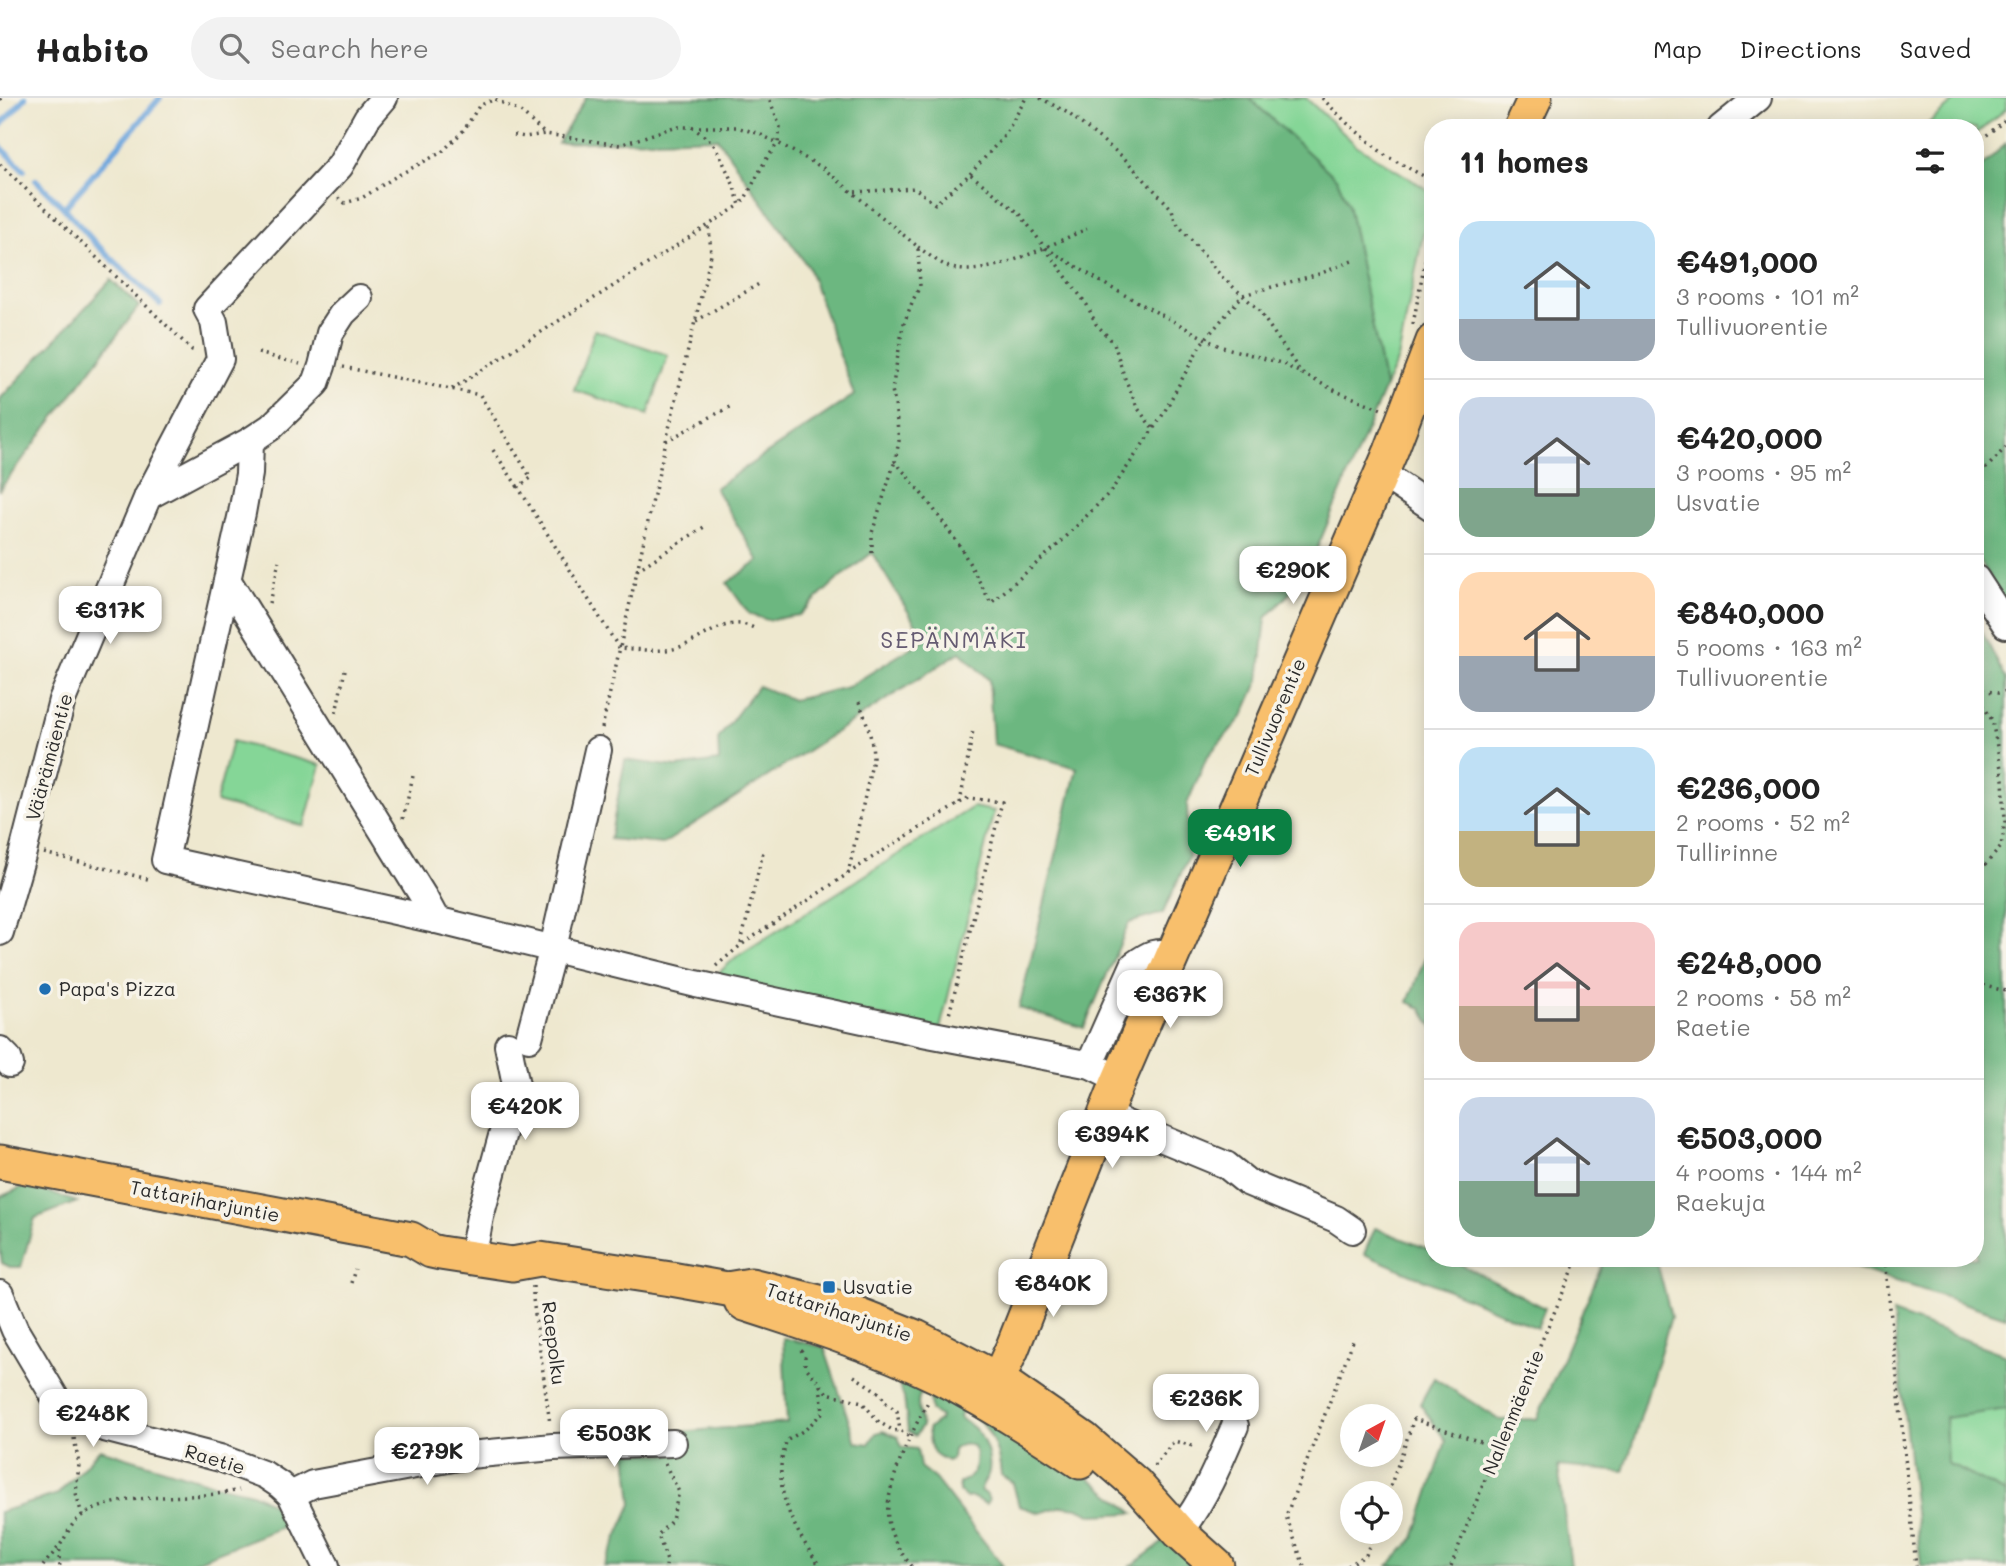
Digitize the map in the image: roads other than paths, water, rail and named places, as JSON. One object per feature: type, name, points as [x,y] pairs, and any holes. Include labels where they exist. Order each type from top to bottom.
[{"type":"main road","points":[[1525,119],[1535,98]]},
{"type":"main road","name":"Tullivuorentie","points":[[993,1391],[1105,1115],[1104,1074],[1173,955],[1381,473],[1423,335]]},
{"type":"main road","name":"Tattariharjuntie","points":[[0,1162],[411,1239],[431,1251],[474,1249],[537,1272],[671,1279],[727,1289],[745,1304],[993,1391],[1049,1441],[1179,1532],[1217,1566]]},
{"type":"street","name":"Väärämäentie","points":[[0,932],[9,869],[62,700],[148,496],[220,359],[215,322],[207,309],[340,166],[367,118],[384,98]]},
{"type":"street","points":[[1732,119],[1758,98]]},
{"type":"street","points":[[148,496],[271,427],[316,383],[330,333],[343,313],[359,298]]},
{"type":"street","points":[[250,441],[247,489],[164,860],[436,919],[696,984],[1104,1074]]},
{"type":"street","points":[[1381,473],[1424,502]]},
{"type":"street","points":[[228,581],[436,919]]},
{"type":"street","points":[[1984,591],[2006,625]]},
{"type":"street","points":[[474,1249],[516,1085],[519,1041],[552,948],[596,758]]},
{"type":"street","points":[[1105,1115],[1226,1165],[1247,1182],[1336,1219],[1352,1230]]},
{"type":"street","name":"Raetie","points":[[0,1294],[15,1330],[59,1404],[104,1428],[220,1458],[265,1475],[291,1495],[326,1566]]},
{"type":"street","points":[[1179,1532],[1196,1510],[1235,1426]]},
{"type":"street","points":[[291,1495],[313,1484],[468,1455],[553,1447],[665,1443]]},
{"type":"waterway","points":[[0,126],[25,98]]},
{"type":"waterway","points":[[160,98],[64,208],[95,243],[160,304]]},
{"type":"waterway","points":[[0,146],[24,170]]},
{"type":"waterway","points":[[36,180],[64,208]]},
{"type":"place","name":"Papa's Pizza","points":[[45,989]]},
{"type":"place","name":"Usvatie","points":[[829,1287]]},
{"type":"district","name":"SEPÄNMÄKI","points":[[954,640]]}]
